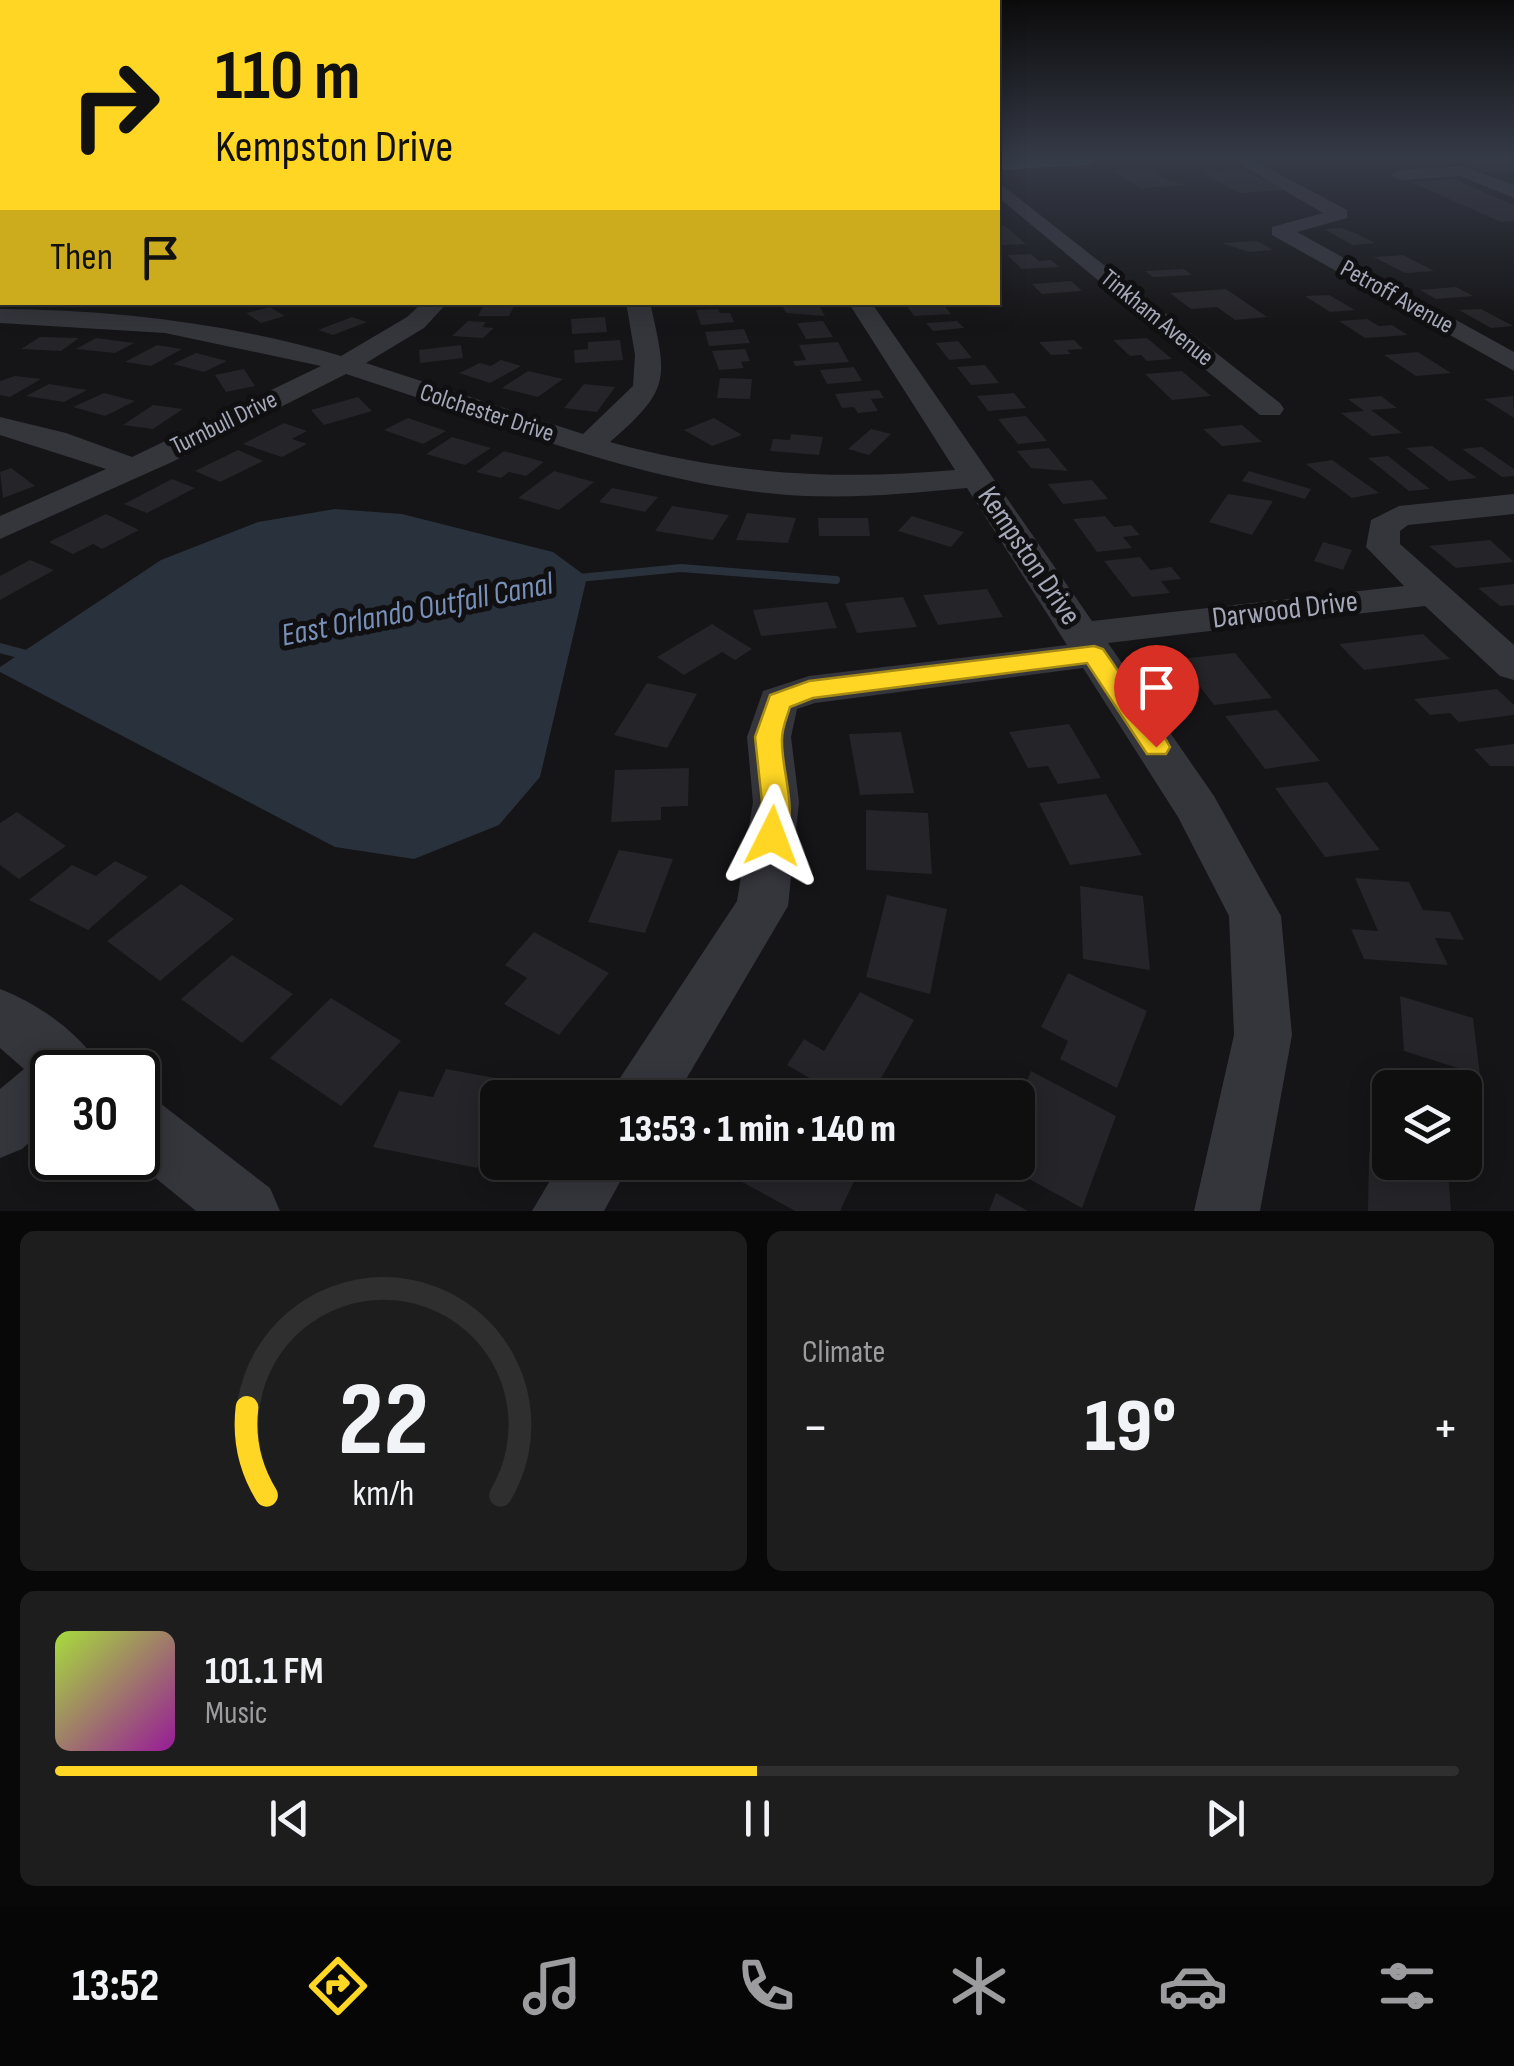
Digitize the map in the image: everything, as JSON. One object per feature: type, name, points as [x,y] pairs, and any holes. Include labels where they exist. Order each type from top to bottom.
[{"type":"street","name":"Tinkham Avenue","points":[[1032,216],[1270,409]]},
{"type":"street","name":"Petroff Avenue","points":[[1335,216],[1280,231],[1514,363]]},
{"type":"street","points":[[172,326],[207,305]]},
{"type":"street","name":"Turnbull Drive","points":[[0,529],[341,367],[410,330],[434,305]]},
{"type":"street","points":[[588,445],[644,398],[652,377],[639,305]]},
{"type":"street","name":"Kempston Drive","points":[[861,305],[1197,808],[1255,916],[1263,1035],[1226,1211]]},
{"type":"street","name":"Colchester Drive","points":[[0,316],[172,326],[266,344],[588,445],[676,468],[771,484],[857,488],[977,478]]},
{"type":"street","points":[[0,426],[55,438],[132,467]]},
{"type":"street","points":[[1514,504],[1399,516],[1383,527],[1383,547],[1429,594],[1514,667]]},
{"type":"street","name":"Darwood Drive","points":[[653,1080],[762,906],[776,802],[768,737],[778,702],[809,690],[1429,594]]},
{"type":"street","points":[[0,1014],[39,1050]]},
{"type":"street","points":[[0,1128],[30,1103]]},
{"type":"street","points":[[160,1142],[246,1211]]},
{"type":"street","points":[[565,1211],[587,1180]]},
{"type":"water","points":[[335,509],[402,514],[553,552],[587,577],[540,777],[499,825],[414,859],[335,847],[0,672],[0,667],[161,560],[258,522]]},
{"type":"building","points":[[1486,216],[1514,216],[1514,221],[1501,222]]},
{"type":"building","points":[[1000,226],[1026,244],[1003,245]]},
{"type":"building","points":[[1341,228],[1375,243],[1352,245],[1324,229]]},
{"type":"building","points":[[1257,241],[1273,250],[1249,252],[1222,243]]},
{"type":"building","points":[[1031,254],[1059,267],[1022,269],[1007,255]]},
{"type":"building","points":[[1403,255],[1434,271],[1405,273],[1374,257]]},
{"type":"building","points":[[1184,269],[1192,275],[1153,277],[1145,271]]},
{"type":"building","points":[[1071,281],[1082,291],[1042,294],[1032,284]]},
{"type":"building","points":[[1456,287],[1473,296],[1436,299],[1420,290]]},
{"type":"building","points":[[1226,289],[1267,317],[1235,320],[1217,307],[1191,309],[1170,293]]},
{"type":"building","points":[[1329,295],[1355,310],[1330,312],[1305,296]]},
{"type":"building","points":[[484,305],[514,306],[509,316],[478,316]]},
{"type":"building","points":[[782,305],[819,305],[825,316],[786,313]]},
{"type":"building","points":[[906,305],[944,305],[951,314],[914,316]]},
{"type":"building","points":[[270,307],[285,316],[261,323],[246,313]]},
{"type":"building","points":[[718,309],[720,313],[730,313],[734,322],[701,325],[696,310]]},
{"type":"building","points":[[1481,309],[1513,326],[1491,328],[1459,310]]},
{"type":"building","points":[[352,317],[367,322],[333,335],[318,330]]},
{"type":"building","points":[[605,317],[607,332],[572,334],[571,319]]},
{"type":"building","points":[[1367,319],[1379,326],[1392,325],[1408,335],[1365,338],[1339,321]]},
{"type":"building","points":[[468,321],[486,322],[482,327],[494,328],[483,338],[452,336]]},
{"type":"building","points":[[823,321],[833,337],[806,339],[797,323]]},
{"type":"building","points":[[957,321],[964,328],[933,331],[926,323]]},
{"type":"building","points":[[744,329],[750,343],[709,346],[705,332]]},
{"type":"building","points":[[40,337],[79,338],[61,351],[21,349]]},
{"type":"building","points":[[96,338],[134,343],[115,353],[76,349]]},
{"type":"building","points":[[1147,338],[1172,359],[1147,361],[1141,355],[1130,356],[1113,340]]},
{"type":"building","points":[[620,340],[623,360],[575,363],[574,350],[588,349],[588,342]]},
{"type":"building","points":[[1074,340],[1083,349],[1067,350],[1071,354],[1051,355],[1039,342]]},
{"type":"building","points":[[958,341],[972,358],[949,360],[936,343]]},
{"type":"building","points":[[838,342],[849,362],[795,366],[793,361],[806,360],[799,345]]},
{"type":"building","points":[[157,345],[182,349],[151,366],[125,362]]},
{"type":"building","points":[[461,345],[463,358],[420,363],[419,350]]},
{"type":"building","points":[[745,349],[750,361],[741,362],[744,368],[719,370],[712,351]]},
{"type":"building","points":[[1418,352],[1451,373],[1416,376],[1384,355]]},
{"type":"building","points":[[196,353],[227,361],[204,372],[173,364]]},
{"type":"building","points":[[501,360],[521,366],[490,383],[459,373],[480,363],[491,366]]},
{"type":"building","points":[[985,365],[999,383],[971,385],[957,367]]},
{"type":"building","points":[[854,367],[862,381],[827,384],[820,370]]},
{"type":"building","points":[[244,369],[255,386],[226,392],[215,375]]},
{"type":"building","points":[[528,371],[563,379],[538,397],[502,388]]},
{"type":"building","points":[[1182,371],[1211,396],[1172,400],[1145,374]]},
{"type":"building","points":[[15,376],[41,379],[10,397],[0,395],[0,381]]},
{"type":"building","points":[[720,378],[752,379],[750,399],[717,398]]},
{"type":"building","points":[[49,384],[87,390],[64,402],[26,396]]},
{"type":"building","points":[[584,384],[615,387],[597,412],[564,408]]},
{"type":"building","points":[[879,390],[884,398],[871,399],[878,411],[858,413],[854,407],[842,408],[835,394]]},
{"type":"building","points":[[104,393],[135,401],[105,416],[73,407]]},
{"type":"building","points":[[1014,393],[1026,408],[988,411],[977,396]]},
{"type":"building","points":[[1381,396],[1397,408],[1371,410],[1402,433],[1372,436],[1341,413],[1364,411],[1348,399]]},
{"type":"building","points":[[1513,396],[1514,418],[1484,399]]},
{"type":"building","points":[[358,397],[372,411],[324,425],[311,410]]},
{"type":"building","points":[[153,405],[183,409],[153,429],[123,425]]},
{"type":"building","points":[[1026,416],[1047,441],[1018,444],[998,419]]},
{"type":"building","points":[[408,418],[446,431],[423,444],[384,430]]},
{"type":"building","points":[[714,418],[742,435],[712,446],[684,430]]},
{"type":"building","points":[[284,423],[307,431],[292,439],[307,444],[282,457],[243,444]]},
{"type":"building","points":[[1242,425],[1262,442],[1222,446],[1203,429]]},
{"type":"building","points":[[871,429],[891,434],[869,455],[848,449]]},
{"type":"building","points":[[791,434],[823,437],[819,455],[770,451],[773,439],[790,440]]},
{"type":"building","points":[[452,437],[491,448],[465,465],[426,454]]},
{"type":"building","points":[[1432,446],[1477,478],[1449,481],[1406,448]]},
{"type":"building","points":[[1482,447],[1514,469],[1514,476],[1502,477],[1462,449]]},
{"type":"building","points":[[1049,448],[1068,471],[1031,468],[1017,451]]},
{"type":"building","points":[[238,450],[263,461],[220,482],[195,471]]},
{"type":"building","points":[[504,451],[544,462],[526,476],[509,472],[501,478],[476,472]]},
{"type":"building","points":[[1388,456],[1430,489],[1409,491],[1368,458]]},
{"type":"building","points":[[1332,460],[1379,493],[1352,498],[1306,464]]},
{"type":"building","points":[[11,468],[35,486],[3,498],[0,472]]},
{"type":"building","points":[[554,471],[594,482],[559,510],[518,498]]},
{"type":"building","points":[[1249,471],[1311,489],[1305,499],[1242,481]]},
{"type":"building","points":[[172,479],[195,488],[147,513],[124,504]]},
{"type":"building","points":[[1092,480],[1108,499],[1063,504],[1048,484]]},
{"type":"building","points":[[612,488],[658,497],[645,512],[599,502]]},
{"type":"building","points":[[1228,494],[1273,501],[1252,535],[1209,522]]},
{"type":"building","points":[[672,506],[729,515],[713,540],[655,531]]},
{"type":"building","points":[[747,513],[796,518],[788,543],[736,540]]},
{"type":"building","points":[[106,514],[139,530],[102,549],[93,544],[73,554],[49,542]]},
{"type":"building","points":[[912,516],[964,532],[951,547],[898,531]]},
{"type":"building","points":[[1105,516],[1114,527],[1131,525],[1140,535],[1123,537],[1132,548],[1097,552],[1073,519]]},
{"type":"building","points":[[818,518],[868,518],[870,536],[819,536]]},
{"type":"building","points":[[1490,540],[1514,562],[1456,568],[1429,546]]},
{"type":"building","points":[[1323,542],[1352,550],[1343,570],[1314,561]]},
{"type":"building","points":[[1140,557],[1150,570],[1171,567],[1181,579],[1161,581],[1170,593],[1132,597],[1104,561]]},
{"type":"building","points":[[30,560],[54,570],[0,600],[0,576]]},
{"type":"building","points":[[1514,584],[1514,605],[1500,606],[1478,588]]},
{"type":"building","points":[[987,589],[1003,617],[938,625],[923,595]]},
{"type":"building","points":[[903,597],[917,627],[857,633],[845,603]]},
{"type":"building","points":[[827,602],[837,628],[761,636],[753,610]]},
{"type":"building","points":[[712,624],[752,649],[735,660],[722,652],[684,675],[657,657]]},
{"type":"building","points":[[1423,634],[1450,659],[1364,670],[1339,644]]},
{"type":"building","points":[[1235,653],[1272,698],[1214,705],[1179,659]]},
{"type":"building","points":[[647,683],[697,694],[667,748],[614,735]]},
{"type":"building","points":[[1497,689],[1514,705],[1514,715],[1459,722],[1450,713],[1430,715],[1414,699]]},
{"type":"building","points":[[1277,710],[1320,761],[1265,769],[1225,716]]},
{"type":"building","points":[[1069,724],[1101,778],[1058,784],[1048,766],[1028,768],[1009,732]]},
{"type":"building","points":[[901,732],[914,793],[860,795],[849,734]]},
{"type":"building","points":[[1514,744],[1514,766],[1490,766],[1474,749]]},
{"type":"building","points":[[689,768],[688,806],[661,807],[661,820],[611,822],[615,770]]},
{"type":"building","points":[[1327,782],[1380,850],[1325,857],[1275,788]]},
{"type":"building","points":[[1106,794],[1142,855],[1070,865],[1039,803]]},
{"type":"building","points":[[866,810],[928,813],[932,874],[866,870]]},
{"type":"building","points":[[17,812],[66,846],[19,879],[0,865],[0,823]]},
{"type":"building","points":[[619,850],[673,859],[645,933],[588,922]]},
{"type":"building","points":[[115,861],[148,877],[88,930],[29,900],[72,865],[96,876]]},
{"type":"building","points":[[1355,878],[1409,882],[1423,910],[1450,912],[1464,940],[1435,938],[1448,965],[1364,959],[1351,929],[1378,931]]},
{"type":"building","points":[[181,884],[234,919],[160,981],[107,941]]},
{"type":"building","points":[[1080,886],[1143,896],[1150,970],[1083,959]]},
{"type":"building","points":[[887,895],[947,909],[930,994],[866,977]]},
{"type":"building","points":[[534,932],[609,973],[559,1035],[504,1004],[527,978],[505,965]]},
{"type":"building","points":[[232,955],[293,994],[242,1043],[181,999]]},
{"type":"building","points":[[1068,973],[1147,1011],[1117,1088],[1060,1059],[1068,1041],[1041,1027]]},
{"type":"building","points":[[860,992],[914,1020],[880,1080],[813,1080],[787,1065],[804,1039],[824,1051]]},
{"type":"building","points":[[1400,996],[1473,1018],[1479,1070],[1464,1070],[1404,1051]]},
{"type":"building","points":[[331,998],[401,1041],[341,1106],[270,1058]]},
{"type":"building","points":[[446,1069],[506,1080],[480,1080],[477,1168],[373,1147],[399,1091],[433,1097]]},
{"type":"building","points":[[1031,1071],[1116,1116],[1082,1208],[1031,1180],[1035,1180],[1035,1080],[1027,1080]]},
{"type":"building","points":[[1369,1152],[1372,1180],[1449,1183],[1451,1211],[1368,1211]]},
{"type":"building","points":[[739,1180],[855,1180],[840,1211],[795,1211]]},
{"type":"building","points":[[996,1193],[1028,1211],[989,1211]]},
{"type":"waterway","name":"East Orlando Outfall Canal","points":[[579,578],[681,568],[836,580]]},
{"type":"waterway","name":"East Orlando Outfall Canal","points":[[0,648],[26,655]]},
{"type":"route","points":[[772,836],[776,802],[768,737],[778,702],[809,690],[1094,654],[1156,747]]}]
